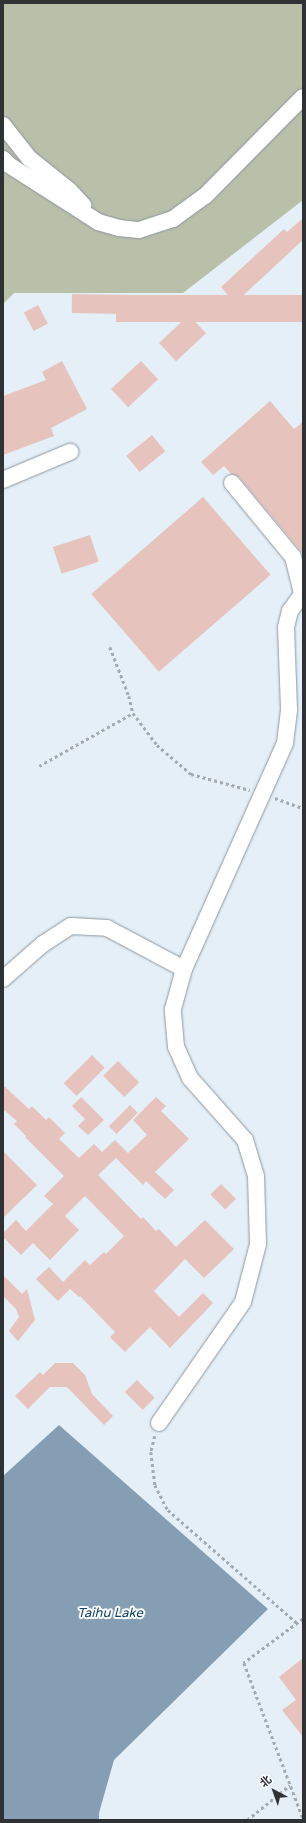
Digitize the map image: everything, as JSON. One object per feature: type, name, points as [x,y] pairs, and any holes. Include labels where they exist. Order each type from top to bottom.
[{"type":"street","points":[[3,159],[9,165],[98,222],[119,228],[139,230],[173,219],[205,196],[303,97]]},
{"type":"street","points":[[3,125],[29,158],[69,190],[98,222]]},
{"type":"street","points":[[3,480],[70,452]]},
{"type":"street","points":[[159,1423],[243,1302],[258,1244],[256,1176],[245,1140],[190,1078],[176,1047],[173,1009],[184,969],[286,743],[289,709],[286,626],[290,611],[302,593],[293,557],[232,483]]},
{"type":"street","points":[[3,979],[43,944],[71,926],[107,928],[184,969]]},
{"type":"path","points":[[110,647],[134,713],[157,745],[191,774],[263,793],[303,808]]},
{"type":"path","points":[[39,766],[134,713]]},
{"type":"path","points":[[159,1423],[151,1452],[155,1485],[168,1510],[297,1623]]},
{"type":"path","points":[[303,1618],[244,1663],[303,1818]]},
{"type":"path","points":[[247,1820],[290,1785]]},
{"type":"green space","points":[[3,3],[303,3],[303,200],[183,293],[14,293],[3,304]]},
{"type":"water","name":"Taihu Lake","points":[[59,1425],[268,1609],[114,1760],[99,1813],[99,1820],[3,1820],[3,1476]]},
{"type":"building","points":[[303,218],[303,240],[235,303],[221,287],[284,229],[287,232]]},
{"type":"building","points":[[72,294],[167,296],[167,315],[72,313]]},
{"type":"building","points":[[116,295],[303,295],[303,322],[116,322]]},
{"type":"building","points":[[38,305],[48,324],[34,331],[24,313]]},
{"type":"building","points":[[189,315],[206,333],[176,361],[159,343]]},
{"type":"building","points":[[62,361],[87,409],[51,428],[54,436],[3,455],[3,396],[46,380],[42,372]]},
{"type":"building","points":[[141,361],[158,379],[128,407],[111,389]]},
{"type":"building","points":[[270,401],[294,429],[303,422],[303,554],[239,477],[231,474],[224,466],[213,475],[201,462]]},
{"type":"building","points":[[152,435],[165,451],[140,472],[126,456]]},
{"type":"building","points":[[203,497],[271,575],[159,672],[91,594]]},
{"type":"building","points":[[90,535],[99,562],[62,574],[53,547]]},
{"type":"building","points":[[92,1055],[105,1068],[76,1096],[64,1083]]},
{"type":"building","points":[[118,1061],[139,1082],[124,1097],[103,1076]]},
{"type":"building","points":[[3,1085],[29,1109],[32,1106],[46,1120],[49,1117],[65,1133],[59,1139],[79,1158],[94,1144],[102,1152],[115,1140],[128,1153],[147,1135],[133,1120],[156,1097],[166,1106],[161,1111],[189,1139],[155,1172],[174,1190],[165,1199],[146,1181],[143,1185],[116,1158],[98,1175],[141,1219],[143,1217],[156,1231],[159,1229],[176,1247],[205,1220],[234,1249],[204,1278],[185,1259],[154,1291],[179,1317],[203,1293],[213,1303],[170,1348],[150,1327],[125,1352],[110,1337],[115,1332],[80,1296],[79,1297],[70,1289],[58,1301],[36,1279],[49,1267],[63,1282],[85,1260],[90,1265],[104,1252],[106,1254],[124,1236],[85,1196],[65,1216],[79,1230],[50,1260],[33,1243],[21,1255],[3,1237],[3,1233],[16,1220],[26,1231],[53,1204],[44,1196],[64,1176],[25,1137],[26,1136],[14,1124],[17,1121],[3,1109]]},
{"type":"building","points":[[81,1097],[104,1120],[88,1135],[78,1126],[85,1119],[72,1106]]},
{"type":"building","points":[[130,1105],[138,1113],[117,1134],[109,1126]]},
{"type":"building","points":[[3,1151],[37,1185],[3,1218]]},
{"type":"building","points":[[221,1184],[236,1199],[225,1209],[210,1195]]},
{"type":"building","points":[[3,1275],[22,1294],[27,1289],[35,1320],[18,1341],[9,1331],[19,1317],[16,1309],[3,1296]]},
{"type":"building","points":[[55,1363],[73,1363],[85,1375],[92,1394],[113,1416],[104,1425],[67,1387],[50,1387],[28,1409],[15,1396],[40,1372],[43,1375]]},
{"type":"building","points":[[137,1380],[155,1398],[143,1410],[125,1392]]},
{"type":"building","points":[[303,1658],[303,1737],[282,1710],[296,1700],[279,1677]]}]
